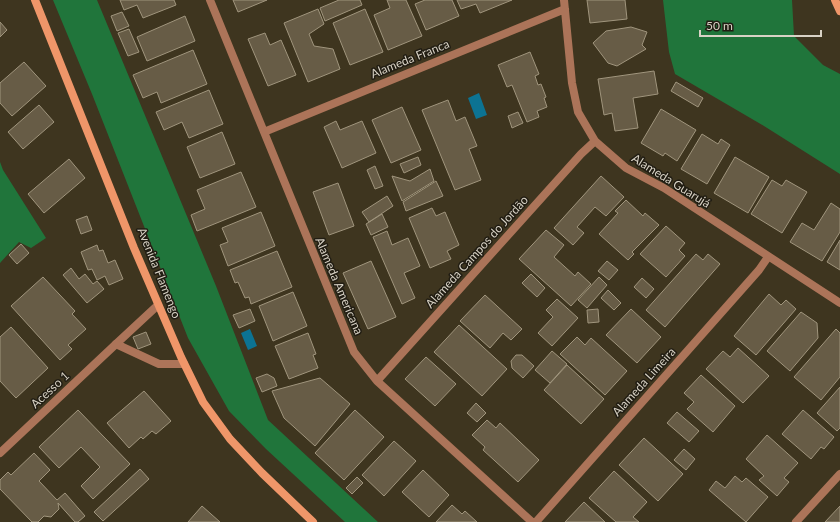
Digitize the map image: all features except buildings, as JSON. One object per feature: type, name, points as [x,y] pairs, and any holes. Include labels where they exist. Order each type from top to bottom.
[{"type":"street","name":"Avenida Flamengo","points":[[35,0],[158,305],[184,364],[203,402],[230,439],[262,474],[313,522]]},
{"type":"street","name":"Alameda Americana","points":[[210,0],[354,352],[378,381],[532,522]]},
{"type":"street","points":[[835,0],[840,11]]},
{"type":"street","name":"Alameda Franca","points":[[264,132],[565,4]]},
{"type":"street","name":"Alameda Guarujá","points":[[565,4],[572,83],[578,112],[595,141],[626,168],[664,188],[840,303]]},
{"type":"street","name":"Alameda Campos do Jordão","points":[[378,381],[581,154],[595,141]]},
{"type":"street","name":"Alameda Limeira","points":[[536,522],[759,270],[768,257]]},
{"type":"street","name":"Acesso 1","points":[[0,453],[158,305]]},
{"type":"street","points":[[116,344],[159,364],[184,364]]},
{"type":"street","points":[[796,522],[840,474]]},
{"type":"green space","points":[[53,0],[97,0],[216,286],[268,420],[378,522],[345,522],[266,449],[229,411],[188,338],[92,94]]},
{"type":"green space","points":[[663,0],[792,0],[794,36],[823,65],[840,74],[840,174],[764,126],[675,74],[669,52]]},
{"type":"green space","points":[[0,162],[3,170],[46,238],[31,248],[19,242],[0,263]]},
{"type":"water","points":[[479,93],[487,115],[476,119],[468,98]]},
{"type":"water","points":[[250,329],[257,346],[248,350],[241,333]]}]
